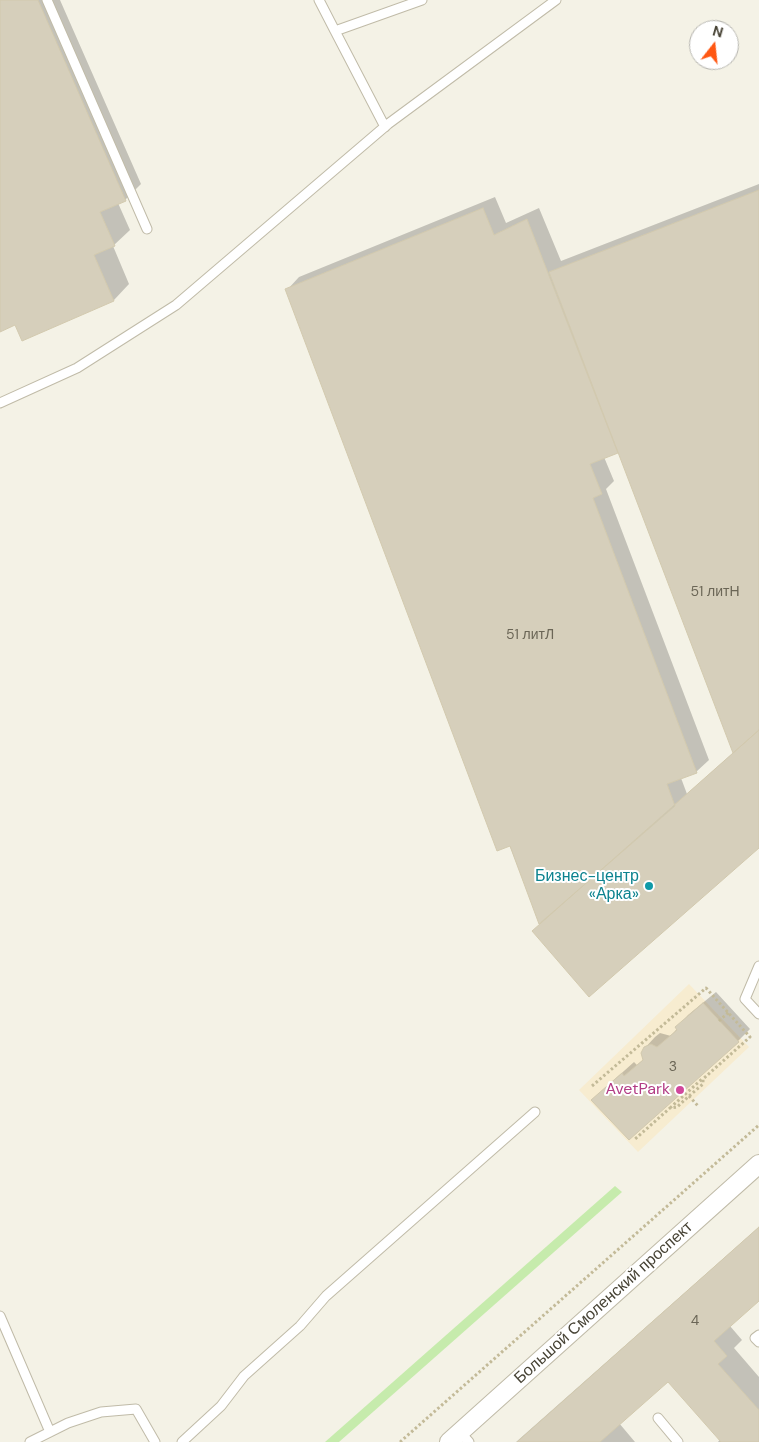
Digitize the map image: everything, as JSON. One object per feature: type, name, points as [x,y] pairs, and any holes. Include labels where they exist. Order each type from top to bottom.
[{"type":"street","name":"Большой Смоленский проспект","points":[[459,1439],[759,1164]]},
{"type":"lane","points":[[47,0],[148,229]]},
{"type":"lane","points":[[319,0],[385,127]]},
{"type":"lane","points":[[335,31],[422,0]]},
{"type":"lane","points":[[0,403],[77,368],[176,305],[385,127],[556,0]]},
{"type":"lane","points":[[759,966],[745,999],[759,1014]]},
{"type":"lane","points":[[182,1442],[221,1406],[244,1376],[300,1326],[326,1296],[535,1112]]},
{"type":"lane","points":[[0,1316],[50,1432]]},
{"type":"lane","points":[[759,1335],[755,1338],[759,1342]]},
{"type":"lane","points":[[30,1442],[101,1412],[136,1409],[155,1442]]},
{"type":"lane","points":[[658,1418],[678,1442]]},
{"type":"path","points":[[592,1086],[706,988],[750,1037],[634,1140]]},
{"type":"path","points":[[720,1021],[729,1013]]},
{"type":"path","points":[[670,1108],[677,1106],[703,1084],[703,1078]]},
{"type":"path","points":[[689,1096],[699,1107]]},
{"type":"path","points":[[400,1442],[759,1125]]},
{"type":"shaded area","points":[[689,984],[749,1047],[638,1152],[579,1090]]},
{"type":"green space","points":[[615,1186],[622,1192],[339,1442],[325,1442]]},
{"type":"building","points":[[0,0],[38,0],[126,201],[100,212],[115,246],[94,255],[114,301],[22,341],[15,325],[0,332]]},
{"type":"building","points":[[759,190],[759,730],[733,753],[549,272]]},
{"type":"building","points":[[483,208],[494,235],[527,219],[618,453],[590,464],[602,494],[593,498],[697,773],[667,784],[675,806],[539,924],[510,846],[497,851],[285,289]]},
{"type":"building","name":"Бизнес-центр «Арка»","points":[[759,730],[759,848],[589,997],[532,931]]},
{"type":"building","points":[[703,1003],[739,1042],[629,1140],[591,1100],[622,1073],[624,1076],[643,1060],[641,1053],[644,1047],[651,1044],[657,1047],[677,1030],[675,1027]]},
{"type":"building","points":[[759,1227],[759,1301],[714,1341],[727,1356],[718,1364],[759,1410],[759,1442],[721,1442],[668,1382],[600,1442],[517,1442]]},
{"type":"place","name":"Бизнес-центр «Арка»","points":[[649,886]]},
{"type":"place","name":"AvetPark","points":[[680,1090]]}]
